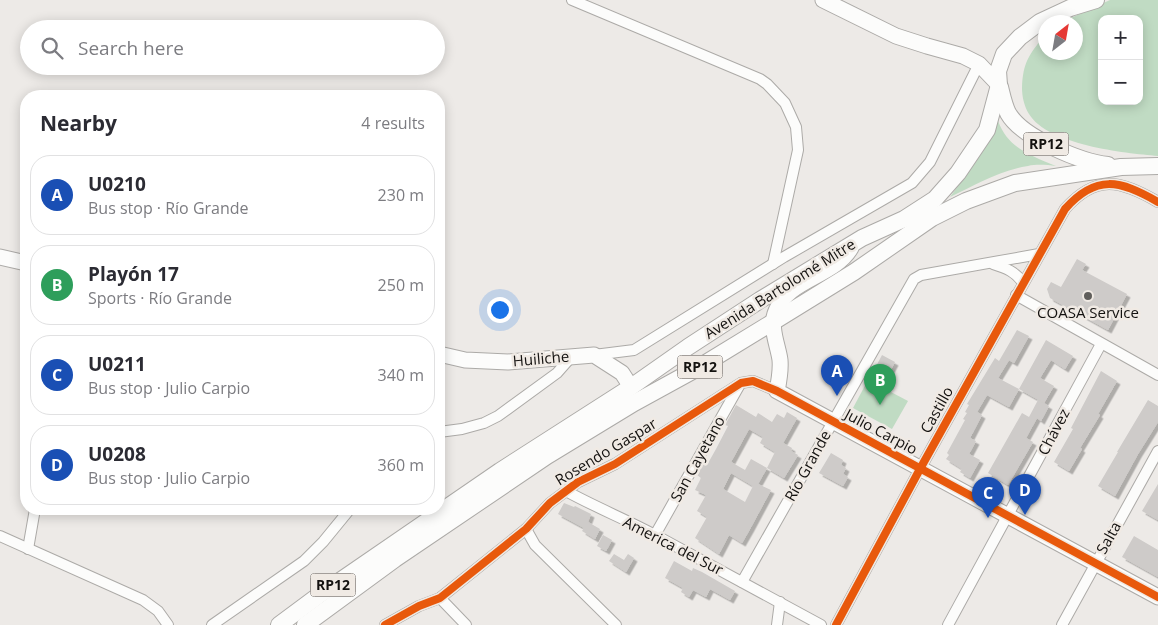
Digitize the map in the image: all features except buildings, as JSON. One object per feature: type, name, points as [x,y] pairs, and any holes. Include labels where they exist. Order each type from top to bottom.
[{"type":"main road","name":"Avenida Bartolomé Mitre","points":[[445,509],[752,305],[854,243],[918,211],[935,199],[950,182],[987,130],[1000,85],[998,71],[1002,59],[1012,44],[1040,22],[1070,8],[1096,0]]},
{"type":"main road","name":"RP12","points":[[1000,85],[1009,114],[1022,129],[1035,138],[1093,162],[1121,167]]},
{"type":"main road","name":"Avenida Bartolomé Mitre","points":[[305,625],[403,554],[547,456],[634,403],[690,373],[773,322],[860,267],[932,218],[966,201],[1014,183],[1121,167],[1158,168]]},
{"type":"main road","name":"Avenida Bartolomé Mitre","points":[[279,625],[436,515]]},
{"type":"street","points":[[572,0],[760,80],[767,84],[785,103],[796,127],[798,150],[773,264]]},
{"type":"street","points":[[823,0],[896,36],[954,52],[979,64],[1000,85]]},
{"type":"street","points":[[594,355],[634,350],[773,264],[912,182],[930,162],[979,64]]},
{"type":"street","name":"Castillo","points":[[836,625],[920,469],[1065,209],[1076,196],[1089,188],[1104,184],[1127,187],[1144,193],[1158,202]]},
{"type":"street","points":[[741,383],[753,380],[777,391],[780,362],[773,322],[776,311],[783,300],[798,287],[840,261],[849,252],[854,243]]},
{"type":"street","name":"Río Grande","points":[[742,582],[914,280],[921,275],[1039,254]]},
{"type":"street","points":[[0,257],[20,262]]},
{"type":"street","points":[[991,263],[1012,271],[1023,283]]},
{"type":"street","points":[[1016,295],[1158,375]]},
{"type":"street","name":"Chávez","points":[[948,625],[1101,344]]},
{"type":"street","name":"Huiliche","points":[[445,355],[465,360],[528,362],[594,355]]},
{"type":"street","points":[[594,355],[622,373],[631,387]]},
{"type":"street","points":[[445,431],[484,423],[498,416],[557,373],[572,356]]},
{"type":"street","name":"Rosendo Gaspar","points":[[385,625],[419,606],[440,598],[526,529],[550,504],[578,482],[615,464],[741,383]]},
{"type":"street","name":"San Cayetano","points":[[655,535],[741,383]]},
{"type":"street","name":"Julio Carpio","points":[[777,391],[1158,597]]},
{"type":"street","name":"Salta","points":[[1062,625],[1158,451]]},
{"type":"street","name":"America del Sur","points":[[566,491],[594,507],[633,523],[821,625]]},
{"type":"street","points":[[28,549],[34,515]]},
{"type":"street","points":[[212,625],[304,561],[323,542],[345,515]]},
{"type":"street","points":[[526,529],[536,545],[616,625]]},
{"type":"street","points":[[0,536],[143,600],[158,610],[168,625]]},
{"type":"street","points":[[440,598],[466,625]]},
{"type":"street","points":[[777,625],[780,602]]},
{"type":"green space","points":[[1110,0],[1158,0],[1158,156],[1126,153],[1088,146],[1052,133],[1039,125],[1029,114],[1023,98],[1022,88],[1025,65],[1038,44],[1038,60],[1083,60],[1083,15],[1077,15]]},
{"type":"green space","points":[[998,121],[1008,138],[1021,150],[1056,166],[1035,165],[1018,168],[988,178],[950,197],[983,151]]},
{"type":"green space","points":[[868,380],[908,401],[892,429],[853,408]]},
{"type":"cycle path","points":[[836,625],[920,469],[1065,209],[1087,190],[1109,184],[1132,189],[1158,202]]},
{"type":"cycle path","points":[[385,625],[419,606],[440,598],[526,529],[550,503],[578,482],[615,464],[741,383],[753,381],[777,391],[1158,597]]},
{"type":"place","name":"COASA Service","points":[[1088,296]]},
{"type":"place","name":"U0210","points":[[837,396]]},
{"type":"place","name":"Playón 17","points":[[880,405]]},
{"type":"place","name":"U0208","points":[[1025,515]]},
{"type":"place","name":"U0211","points":[[988,518]]}]
